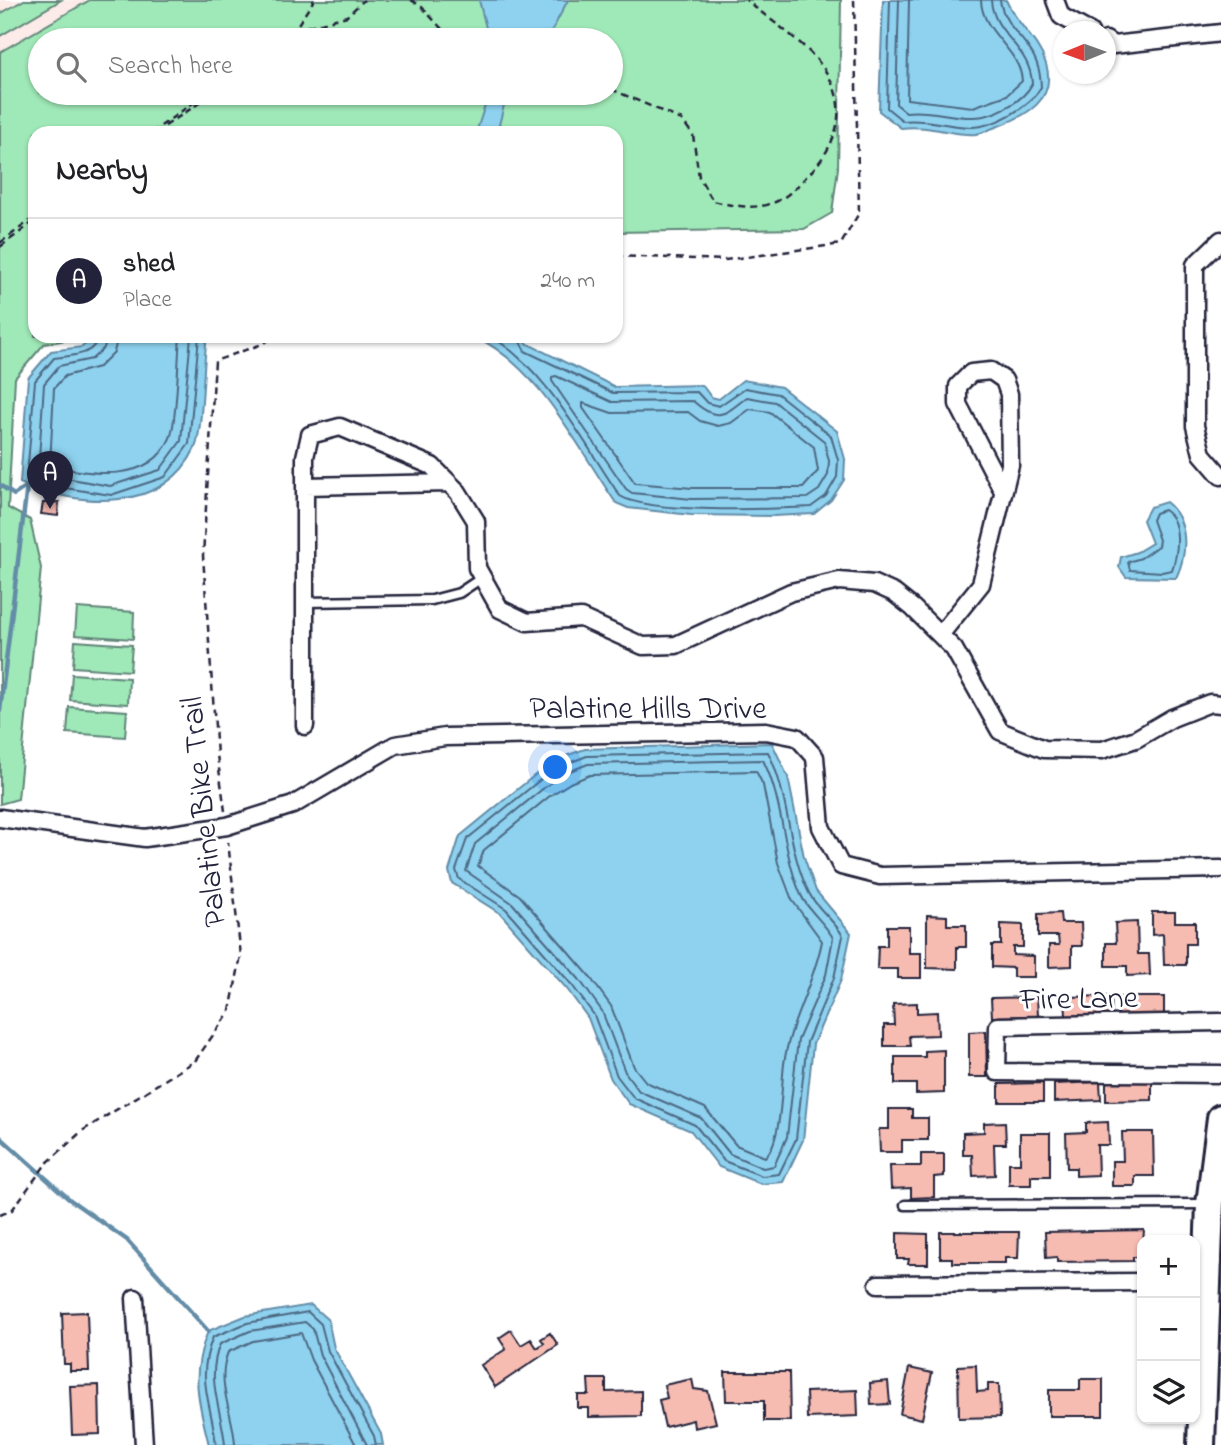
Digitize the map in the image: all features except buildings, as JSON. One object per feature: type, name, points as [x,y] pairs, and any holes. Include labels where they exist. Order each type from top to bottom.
[{"type":"main road","points":[[1201,1445],[1212,1355],[1208,1262],[1210,1203],[1221,1118]]},
{"type":"street","points":[[1055,0],[1061,16],[1070,21]]},
{"type":"street","points":[[1116,45],[1221,33]]},
{"type":"street","points":[[1221,240],[1195,265],[1195,426],[1202,454],[1221,476]]},
{"type":"street","points":[[940,635],[981,584],[1010,465],[1009,394],[1004,380],[991,371],[971,373],[958,386],[958,404],[1003,491]]},
{"type":"street","points":[[304,726],[305,457],[310,435],[340,427],[432,466],[449,483],[476,521],[477,568],[482,577],[500,609],[527,622],[580,618],[643,646],[676,645],[792,592],[839,582],[874,584],[894,593],[954,649],[1000,731],[1044,749],[1102,750],[1136,739],[1210,703],[1221,704]]},
{"type":"street","points":[[305,486],[449,483]]},
{"type":"street","name":"Palatine Hills Drive","points":[[0,818],[145,838],[227,827],[293,805],[396,745],[445,737],[766,731],[797,737],[815,757],[821,827],[841,866],[880,876],[1221,869]]},
{"type":"street","name":"Fire Lane","points":[[1221,1022],[998,1026],[997,1072],[1221,1074]]},
{"type":"street","points":[[877,1284],[1137,1282]]},
{"type":"street","points":[[135,1298],[144,1445]]},
{"type":"lane","points":[[305,602],[432,600],[459,593],[482,577]]},
{"type":"lane","points":[[905,1205],[1210,1203]]},
{"type":"path","points":[[296,28],[314,0]]},
{"type":"path","points":[[302,28],[347,16],[364,0]]},
{"type":"path","points":[[411,0],[421,6],[441,28]]},
{"type":"path","points":[[623,94],[682,120],[693,135],[699,177],[713,201],[735,206],[767,205],[791,193],[831,147],[839,127],[839,108],[827,73],[807,51],[746,0]]},
{"type":"path","points":[[623,256],[725,260],[841,244],[859,213],[855,0]]},
{"type":"path","points":[[162,126],[191,105]]},
{"type":"path","points":[[164,126],[196,105]]},
{"type":"path","points":[[0,245],[28,224]]},
{"type":"path","name":"Palatine Bike Trail","points":[[0,1215],[12,1210],[46,1164],[82,1131],[195,1061],[230,1011],[241,956],[217,755],[203,556],[215,361],[264,343]]},
{"type":"shaded area","points":[[0,0],[90,0],[41,28],[28,28],[28,35],[0,51]]},
{"type":"green space","points":[[24,0],[61,0],[0,36],[0,14]]},
{"type":"green space","points":[[90,0],[841,0],[838,168],[832,213],[804,229],[623,232],[623,126],[28,126],[28,343],[50,343],[44,344],[15,378],[8,508],[30,520],[41,568],[18,799],[0,804],[0,52],[28,36],[28,105],[623,105],[623,28],[42,28]]},
{"type":"green space","points":[[77,608],[134,612],[133,639],[75,635]]},
{"type":"green space","points":[[75,641],[132,645],[130,671],[73,667]]},
{"type":"green space","points":[[72,674],[129,678],[128,704],[70,700]]},
{"type":"green space","points":[[69,707],[127,711],[125,737],[67,733]]},
{"type":"water","points":[[479,0],[568,0],[553,28],[486,28]]},
{"type":"water","points":[[883,0],[1006,0],[1015,17],[1038,47],[1046,64],[1048,77],[1043,97],[1018,118],[978,133],[901,128],[879,111]]},
{"type":"water","points":[[485,105],[504,105],[499,126],[478,126]]},
{"type":"water","points":[[86,343],[206,343],[198,439],[181,470],[163,485],[141,495],[92,500],[67,497],[20,483],[28,378],[51,351],[82,347]]},
{"type":"water","points":[[486,343],[527,343],[615,387],[702,385],[711,397],[719,399],[743,380],[781,387],[837,431],[845,459],[844,480],[831,500],[814,514],[691,515],[628,508],[616,503],[555,409],[537,387],[497,350]]},
{"type":"water","points":[[1166,502],[1179,518],[1184,537],[1183,558],[1176,578],[1126,577],[1119,567],[1121,557],[1152,543],[1143,520],[1150,507]]},
{"type":"water","points":[[772,743],[788,777],[804,857],[816,891],[851,933],[841,980],[813,1044],[803,1140],[783,1182],[761,1184],[719,1167],[691,1131],[629,1104],[611,1079],[588,1018],[567,989],[501,914],[452,883],[449,871],[460,836],[557,759],[585,749]]},
{"type":"water","points":[[311,1305],[328,1320],[334,1348],[381,1434],[383,1445],[209,1445],[198,1388],[199,1361],[208,1331],[245,1316]]},
{"type":"waterway","points":[[0,485],[14,495],[27,486]]},
{"type":"waterway","points":[[0,711],[27,486]]},
{"type":"waterway","points":[[0,1137],[69,1199],[127,1240],[208,1331]]},
{"type":"place","name":"shed","points":[[50,509]]}]
